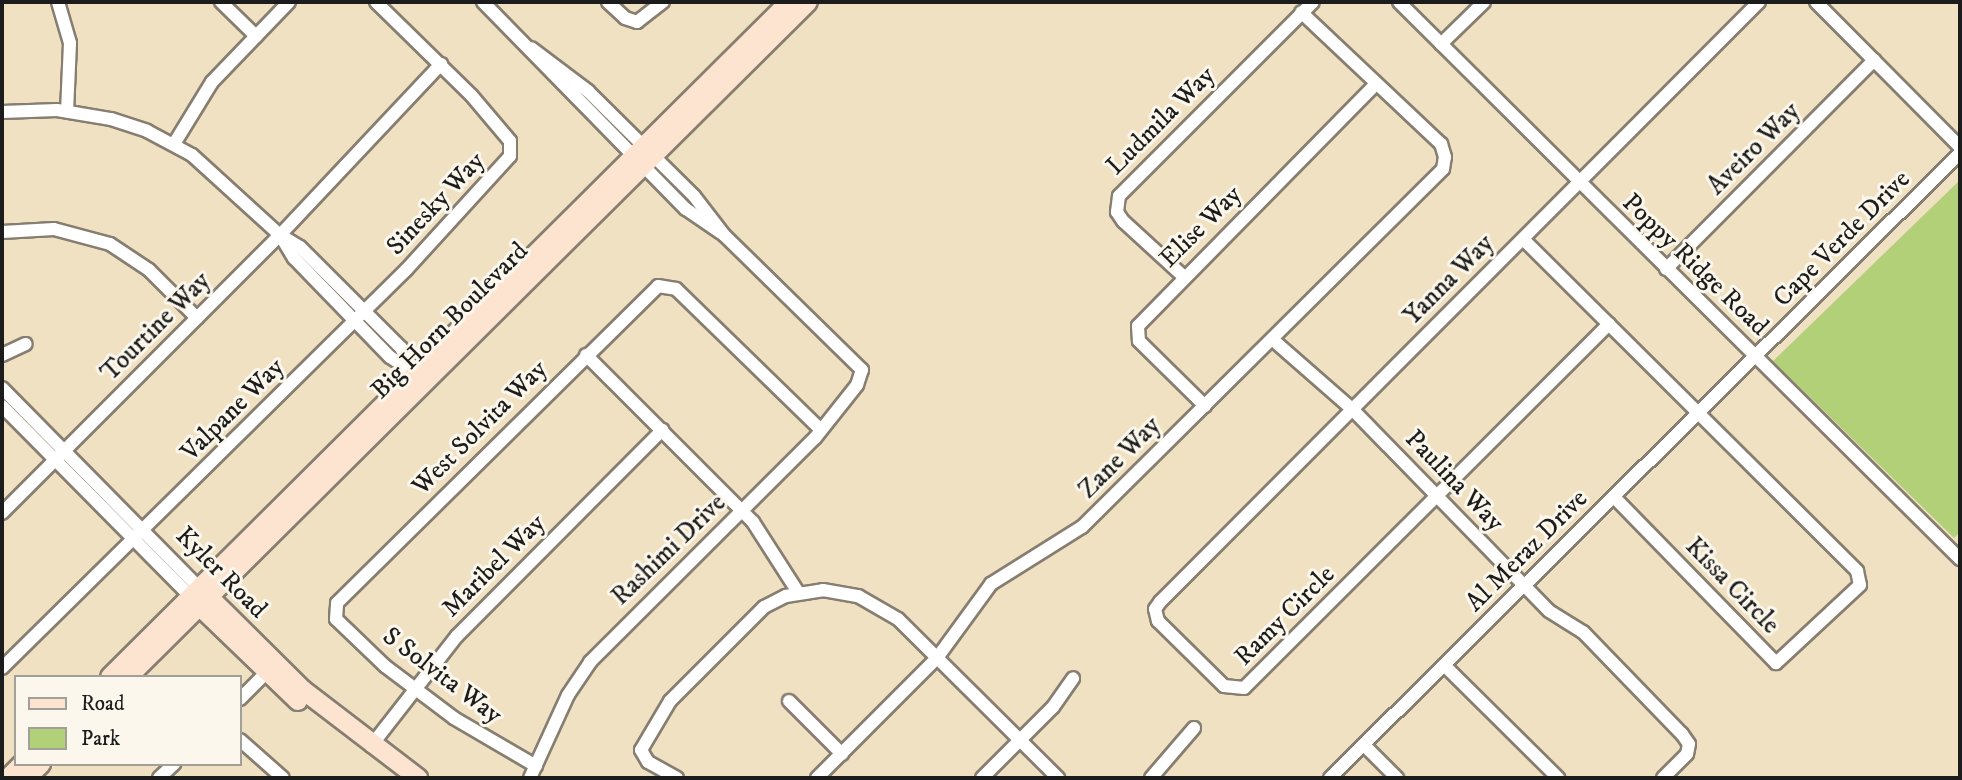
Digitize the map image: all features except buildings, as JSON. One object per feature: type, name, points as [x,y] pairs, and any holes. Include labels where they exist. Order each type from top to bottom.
[{"type":"main road","name":"Big Horn Boulevard","points":[[112,675],[199,597],[643,156],[789,2]]},
{"type":"main road","name":"Big Horn Boulevard","points":[[130,675],[199,597],[415,373],[808,2]]},
{"type":"main road","name":"Kyler Road","points":[[199,597],[266,673],[398,778]]},
{"type":"main road","name":"Kyler Road","points":[[199,597],[303,690],[371,746],[418,778]]},
{"type":"street","points":[[58,2],[70,43],[66,111]]},
{"type":"street","points":[[221,2],[256,36]]},
{"type":"street","points":[[174,144],[212,82],[289,2]]},
{"type":"street","name":"Sinesky Way","points":[[360,316],[511,153],[507,137],[441,64],[376,2]]},
{"type":"street","points":[[482,2],[530,48],[566,91],[643,156]]},
{"type":"street","points":[[608,2],[625,18],[637,22],[663,2]]},
{"type":"street","name":"Ludmila Way","points":[[1183,276],[1123,221],[1117,212],[1119,196],[1313,2]]},
{"type":"street","name":"Poppy Ridge Road","points":[[1399,2],[1960,559]]},
{"type":"street","points":[[1441,44],[1484,2]]},
{"type":"street","name":"Yanna Way","points":[[1352,410],[1759,2]]},
{"type":"street","points":[[1816,2],[1960,147]]},
{"type":"street","points":[[1301,12],[1375,85]]},
{"type":"street","name":"Aveiro Way","points":[[1666,270],[1874,60]]},
{"type":"street","name":"Tourtine Way","points":[[2,513],[280,235],[441,64]]},
{"type":"street","name":"Zane Way","points":[[817,778],[937,658],[991,584],[1012,566],[1082,527],[1440,173],[1446,157],[1441,144],[1375,85]]},
{"type":"street","name":"Elise Way","points":[[1205,406],[1136,332],[1183,276],[1375,85]]},
{"type":"street","points":[[2,112],[66,111],[111,119],[174,144],[218,174],[280,235],[300,247],[360,316],[405,352],[415,373]]},
{"type":"street","name":"Cape Verde Drive","points":[[1756,357],[1960,153]]},
{"type":"street","name":"Rashimi Drive","points":[[530,778],[568,695],[590,662],[821,430],[857,385],[862,370],[724,235],[686,209],[643,156]]},
{"type":"street","points":[[2,232],[54,229],[110,244],[149,271],[197,318]]},
{"type":"street","points":[[1523,239],[1699,414]]},
{"type":"street","name":"West Solvita Way","points":[[334,609],[586,355],[663,284],[677,289],[821,430]]},
{"type":"street","name":"Valpane Way","points":[[2,668],[360,316]]},
{"type":"street","points":[[1437,496],[1609,324]]},
{"type":"street","name":"Paulina Way","points":[[1272,339],[1352,410],[1549,611],[1583,632],[1689,744],[1687,754],[1663,778]]},
{"type":"street","points":[[2,355],[26,344]]},
{"type":"street","points":[[586,355],[742,510],[774,548],[798,592]]},
{"type":"street","name":"Al Meraz Drive","points":[[1330,778],[1756,357]]},
{"type":"street","name":"Kyler Road","points":[[2,388],[59,456]]},
{"type":"street","name":"Kyler Road","points":[[2,406],[59,456],[199,597]]},
{"type":"street","name":"Ramy Circle","points":[[1352,410],[1160,602],[1155,609],[1158,621],[1224,686],[1244,688],[1437,496]]},
{"type":"street","name":"Kissa Circle","points":[[1614,497],[1776,663],[1856,593],[1860,580],[1857,571],[1699,414]]},
{"type":"street","name":"Maribel Way","points":[[371,746],[413,688],[464,628],[662,430]]},
{"type":"street","points":[[677,778],[648,762],[641,750],[660,714],[691,677],[764,607],[798,592],[835,590],[869,600],[898,619],[1058,778]]},
{"type":"street","name":"S Solvita Way","points":[[334,609],[338,622],[413,688],[476,733],[536,766]]},
{"type":"street","points":[[1444,665],[1558,778]]},
{"type":"street","points":[[242,697],[266,673]]},
{"type":"street","points":[[982,778],[1020,740],[1073,678]]},
{"type":"street","points":[[789,701],[842,754]]},
{"type":"street","points":[[1151,778],[1194,728]]},
{"type":"street","points":[[242,742],[283,778]]},
{"type":"street","points":[[1364,745],[1397,778]]},
{"type":"street","points":[[159,778],[172,766]]},
{"type":"green space","points":[[1960,180],[1960,532],[1954,538],[1773,361]]}]
